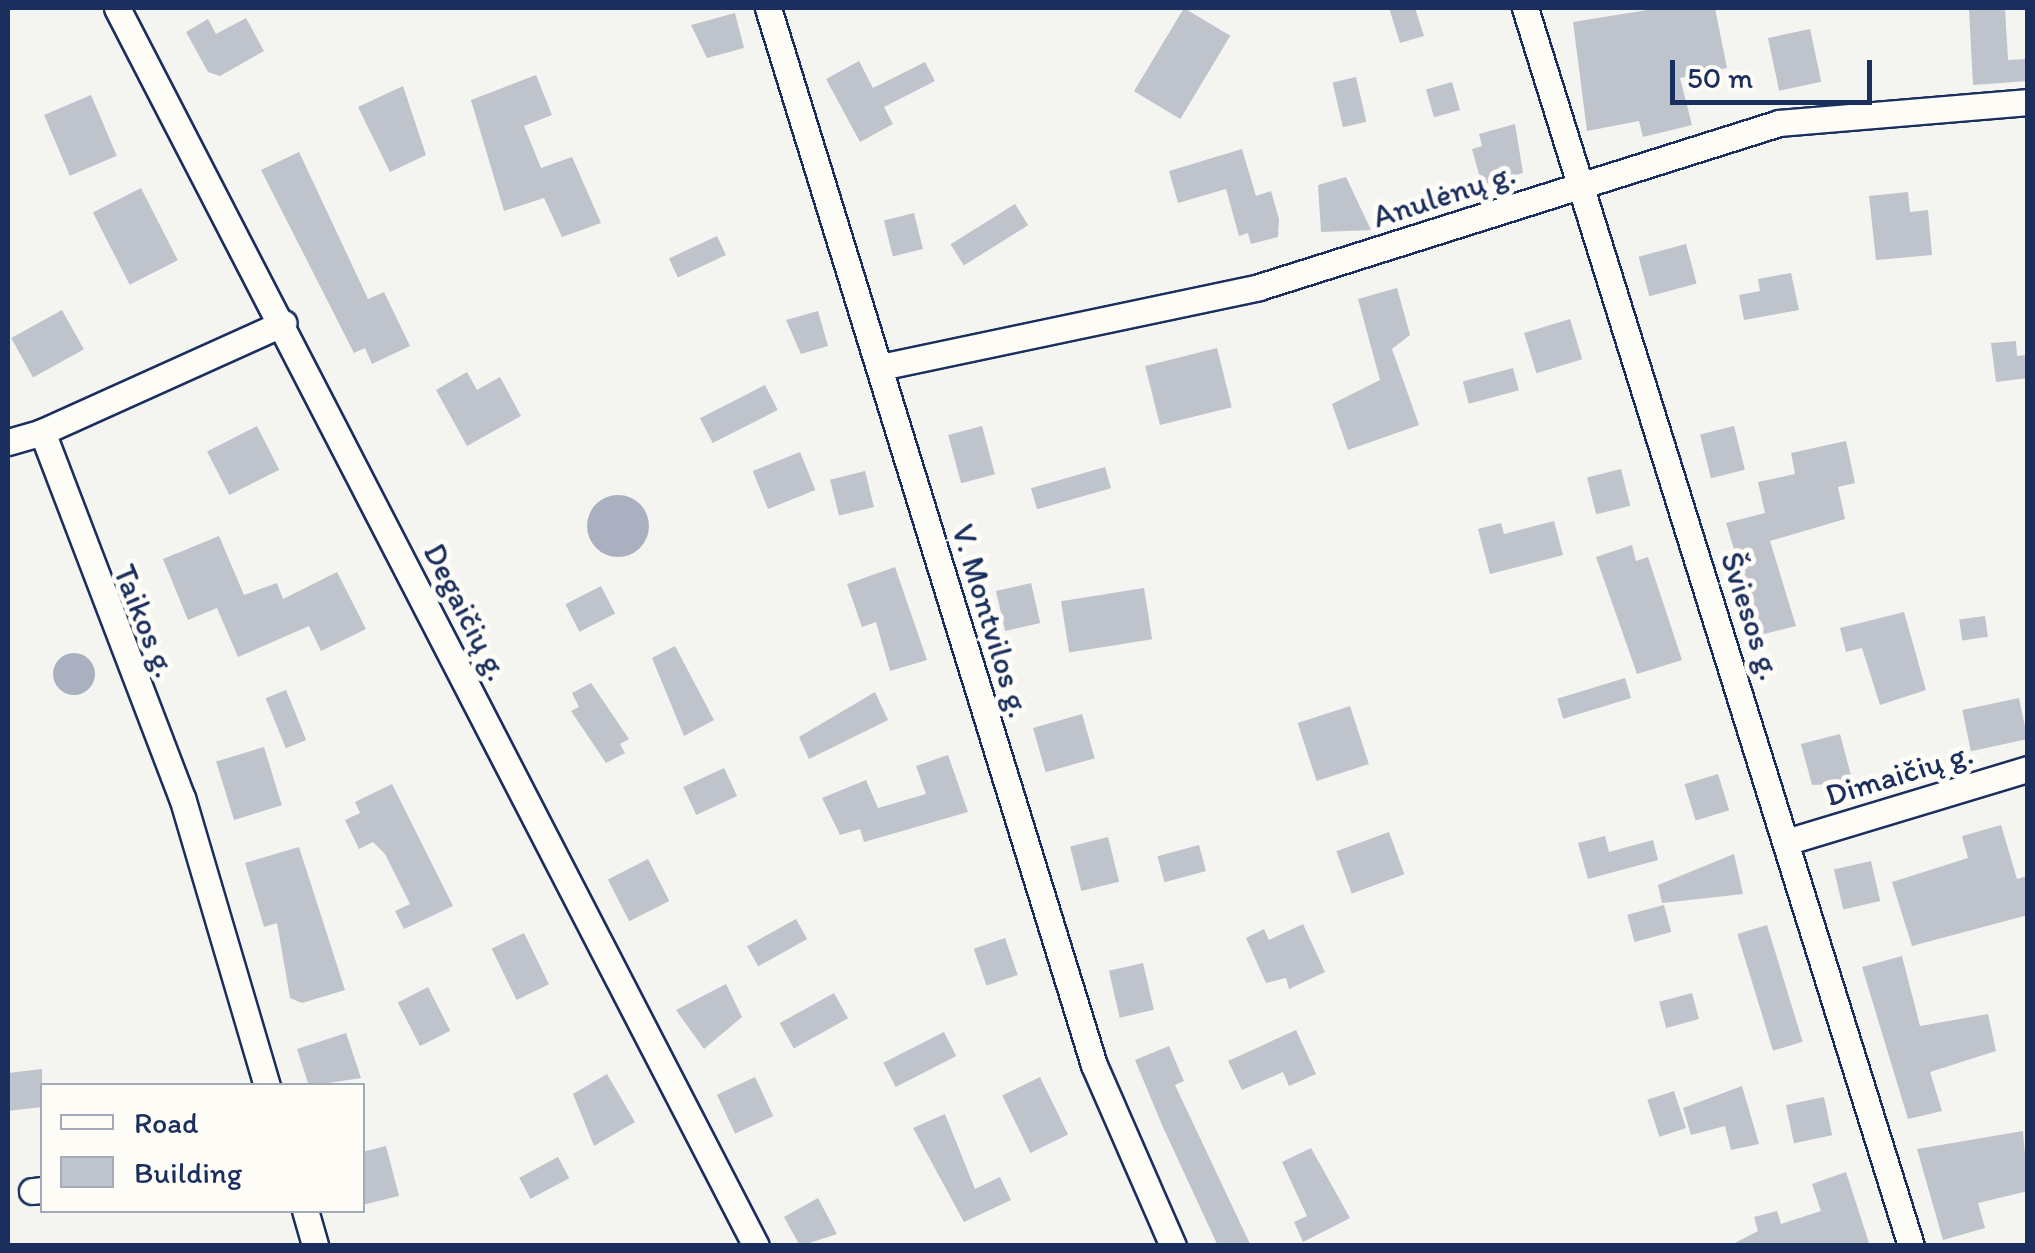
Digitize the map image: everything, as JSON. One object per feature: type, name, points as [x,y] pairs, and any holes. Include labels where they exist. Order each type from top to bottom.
[{"type":"street","name":"Degaičių g.","points":[[117,8],[283,323],[756,1246]]},
{"type":"street","name":"V. Montvilos g.","points":[[768,8],[882,367],[1094,1065],[1174,1246]]},
{"type":"street","name":"Šviesos g.","points":[[1525,8],[1578,186],[1790,841],[1911,1246]]},
{"type":"street","name":"Anulėnų g.","points":[[882,367],[1259,287],[1779,123],[2028,102]]},
{"type":"street","points":[[8,442],[42,432],[283,323]]},
{"type":"street","name":"Taikos g.","points":[[42,432],[182,798],[267,1083]]},
{"type":"street","name":"Dimaičių g.","points":[[1790,841],[2028,769]]},
{"type":"street","points":[[306,1213],[316,1246]]},
{"type":"water","points":[[618,495],[640,504],[649,526],[640,548],[618,557],[596,548],[587,526],[596,504]]},
{"type":"water","points":[[74,653],[89,659],[95,674],[89,689],[74,695],[59,689],[53,674],[59,659]]},
{"type":"building","points":[[1184,8],[1230,36],[1180,119],[1134,91]]},
{"type":"building","points":[[1389,8],[1415,8],[1424,36],[1400,43]]},
{"type":"building","points":[[1660,8],[1715,8],[1727,68],[1680,78],[1692,125],[1643,137],[1639,121],[1587,131],[1573,22]]},
{"type":"building","points":[[2005,8],[2008,60],[2028,59],[2028,81],[1973,85],[1969,10]]},
{"type":"building","points":[[735,13],[744,48],[707,58],[691,25]]},
{"type":"building","points":[[246,18],[264,51],[220,76],[208,72],[186,32],[208,19],[216,34]]},
{"type":"building","points":[[1810,29],[1821,82],[1779,91],[1768,38]]},
{"type":"building","points":[[859,61],[873,88],[925,62],[935,81],[884,107],[893,124],[860,142],[826,79]]},
{"type":"building","points":[[536,75],[552,115],[524,126],[541,168],[572,157],[601,223],[562,237],[544,198],[504,211],[471,100]]},
{"type":"building","points":[[1356,77],[1366,122],[1343,127],[1333,82]]},
{"type":"building","points":[[1452,82],[1460,110],[1434,117],[1426,89]]},
{"type":"building","points":[[403,86],[426,155],[390,172],[358,107]]},
{"type":"building","points":[[91,95],[117,156],[70,176],[44,115]]},
{"type":"building","points":[[1515,124],[1523,173],[1482,185],[1472,149],[1482,146],[1479,134]]},
{"type":"building","points":[[1242,149],[1256,196],[1271,191],[1279,219],[1278,237],[1251,244],[1248,233],[1239,236],[1226,189],[1178,203],[1169,171]]},
{"type":"building","points":[[299,152],[368,299],[384,292],[410,346],[372,364],[365,348],[354,353],[261,170]]},
{"type":"building","points":[[1346,177],[1371,230],[1321,232],[1318,185]]},
{"type":"building","points":[[141,188],[178,260],[130,285],[93,213]]},
{"type":"building","points":[[1908,192],[1910,212],[1928,210],[1932,255],[1876,260],[1869,196]]},
{"type":"building","points":[[1015,204],[1028,225],[964,265],[951,244]]},
{"type":"building","points":[[914,213],[923,249],[893,256],[884,220]]},
{"type":"building","points":[[717,236],[726,255],[678,277],[669,258]]},
{"type":"building","points":[[1686,244],[1697,284],[1649,296],[1639,257]]},
{"type":"building","points":[[1791,273],[1799,310],[1744,320],[1739,295],[1760,291],[1758,279]]},
{"type":"building","points":[[1397,288],[1410,335],[1392,349],[1419,425],[1348,450],[1332,404],[1380,380],[1358,299]]},
{"type":"building","points":[[62,310],[84,349],[33,377],[11,338]]},
{"type":"building","points":[[818,311],[828,346],[801,354],[786,320]]},
{"type":"building","points":[[1570,319],[1582,359],[1536,373],[1524,333]]},
{"type":"building","points":[[2016,341],[2017,356],[2028,355],[2028,378],[1996,382],[1991,343]]},
{"type":"building","points":[[1217,348],[1232,407],[1160,425],[1145,366]]},
{"type":"building","points":[[1513,368],[1519,390],[1469,404],[1463,381]]},
{"type":"building","points":[[467,372],[477,390],[500,377],[521,416],[467,446],[436,390]]},
{"type":"building","points":[[765,385],[778,410],[713,443],[700,418]]},
{"type":"building","points":[[257,426],[279,470],[229,495],[207,451]]},
{"type":"building","points":[[982,426],[995,474],[961,483],[948,435]]},
{"type":"building","points":[[1734,426],[1745,470],[1711,478],[1700,434]]},
{"type":"building","points":[[1846,441],[1855,483],[1838,487],[1845,519],[1770,541],[1796,626],[1760,635],[1726,523],[1765,513],[1758,482],[1795,474],[1791,453]]},
{"type":"building","points":[[800,452],[815,490],[768,509],[753,471]]},
{"type":"building","points":[[1105,467],[1111,488],[1037,509],[1031,488]]},
{"type":"building","points":[[1621,469],[1630,506],[1596,514],[1587,477]]},
{"type":"building","points":[[865,471],[874,507],[839,516],[830,480]]},
{"type":"building","points":[[1554,521],[1563,555],[1490,574],[1478,529],[1501,523],[1504,534]]},
{"type":"building","points":[[219,536],[244,595],[277,583],[283,599],[337,572],[366,629],[321,651],[309,626],[238,657],[217,608],[188,620],[163,559]]},
{"type":"building","points":[[1632,545],[1636,561],[1648,557],[1682,660],[1637,674],[1596,557]]},
{"type":"building","points":[[895,567],[927,660],[890,671],[876,622],[862,627],[847,584]]},
{"type":"building","points":[[1031,583],[1040,623],[1005,631],[996,591]]},
{"type":"building","points":[[601,586],[615,614],[579,632],[565,604]]},
{"type":"building","points":[[1144,588],[1152,639],[1069,653],[1061,601]]},
{"type":"building","points":[[1904,612],[1926,690],[1880,705],[1862,648],[1846,652],[1840,628]]},
{"type":"building","points":[[1985,616],[1988,637],[1962,640],[1959,620]]},
{"type":"building","points":[[675,646],[714,720],[684,736],[652,658]]},
{"type":"building","points":[[1625,678],[1631,698],[1563,719],[1557,699]]},
{"type":"building","points":[[591,683],[629,739],[620,744],[625,753],[606,763],[571,711],[579,707],[572,693]]},
{"type":"building","points":[[286,690],[306,740],[286,748],[266,698]]},
{"type":"building","points":[[875,692],[888,720],[809,759],[799,737]]},
{"type":"building","points":[[2019,698],[2028,739],[1971,751],[1962,710]]},
{"type":"building","points":[[1350,706],[1369,764],[1317,781],[1298,723]]},
{"type":"building","points":[[1082,714],[1095,758],[1046,772],[1033,728]]},
{"type":"building","points":[[1840,734],[1853,783],[1812,785],[1801,744]]},
{"type":"building","points":[[264,747],[282,805],[234,820],[216,762]]},
{"type":"building","points":[[948,755],[968,812],[864,842],[860,829],[840,835],[822,798],[866,780],[878,808],[926,794],[916,766]]},
{"type":"building","points":[[724,768],[737,796],[696,815],[683,787]]},
{"type":"building","points":[[1718,774],[1729,810],[1696,821],[1685,784]]},
{"type":"building","points":[[392,784],[453,906],[404,929],[395,911],[410,904],[385,854],[373,842],[359,849],[345,820],[360,813],[355,802]]},
{"type":"building","points":[[2001,825],[2017,879],[2028,876],[2028,915],[1912,946],[1892,882],[1968,858],[1962,836]]},
{"type":"building","points":[[1389,832],[1404,874],[1352,893],[1336,851]]},
{"type":"building","points":[[1605,836],[1609,852],[1653,840],[1658,860],[1588,879],[1578,843]]},
{"type":"building","points":[[1108,837],[1119,882],[1081,891],[1070,846]]},
{"type":"building","points":[[1199,845],[1206,871],[1164,882],[1157,856]]},
{"type":"building","points":[[299,847],[345,990],[302,1003],[290,998],[277,923],[264,927],[245,863]]},
{"type":"building","points":[[1734,854],[1743,894],[1662,903],[1658,885]]},
{"type":"building","points":[[648,859],[669,901],[629,921],[608,879]]},
{"type":"building","points":[[1871,861],[1880,901],[1843,909],[1834,870]]},
{"type":"building","points":[[1664,905],[1671,932],[1635,942],[1627,915]]},
{"type":"building","points":[[796,919],[807,939],[758,966],[747,946]]},
{"type":"building","points":[[1303,924],[1325,972],[1289,989],[1286,978],[1266,983],[1246,938],[1264,929],[1269,940]]},
{"type":"building","points":[[1767,925],[1803,1042],[1773,1051],[1737,934]]},
{"type":"building","points":[[524,933],[549,984],[517,1000],[492,949]]},
{"type":"building","points":[[1005,938],[1018,975],[986,986],[974,949]]},
{"type":"building","points":[[1902,956],[1920,1026],[1988,1014],[1996,1051],[1930,1072],[1942,1111],[1908,1119],[1862,967]]},
{"type":"building","points":[[1143,963],[1154,1010],[1120,1018],[1109,971]]},
{"type":"building","points":[[726,984],[742,1017],[704,1049],[676,1010]]},
{"type":"building","points":[[428,987],[450,1031],[420,1046],[398,1002]]},
{"type":"building","points":[[834,993],[848,1018],[794,1048],[780,1023]]},
{"type":"building","points":[[1692,993],[1699,1019],[1666,1028],[1659,1002]]},
{"type":"building","points":[[1296,1030],[1316,1074],[1289,1086],[1283,1072],[1242,1090],[1228,1061]]},
{"type":"building","points":[[944,1032],[956,1056],[896,1087],[883,1063]]},
{"type":"building","points":[[346,1033],[361,1078],[308,1083],[297,1049]]},
{"type":"building","points":[[1169,1046],[1184,1081],[1175,1085],[1251,1246],[1218,1246],[1135,1060]]},
{"type":"building","points":[[42,1069],[40,1107],[8,1111],[8,1073]]},
{"type":"building","points":[[607,1074],[635,1122],[594,1146],[573,1094]]},
{"type":"building","points":[[755,1077],[773,1116],[735,1134],[717,1095]]},
{"type":"building","points":[[1040,1077],[1068,1135],[1030,1153],[1002,1095]]},
{"type":"building","points":[[1742,1086],[1759,1144],[1731,1150],[1725,1126],[1691,1135],[1683,1108]]},
{"type":"building","points":[[1674,1091],[1686,1128],[1659,1137],[1647,1100]]},
{"type":"building","points":[[1824,1097],[1832,1135],[1794,1143],[1786,1105]]},
{"type":"building","points":[[945,1114],[975,1189],[1000,1177],[1011,1200],[964,1222],[913,1128]]},
{"type":"building","points":[[2023,1131],[2028,1191],[1978,1203],[1985,1228],[1943,1240],[1917,1149]]},
{"type":"building","points":[[386,1146],[399,1196],[365,1204],[365,1151]]},
{"type":"building","points":[[1311,1148],[1350,1218],[1303,1242],[1294,1222],[1307,1216],[1282,1162]]},
{"type":"building","points":[[558,1157],[569,1178],[530,1199],[519,1178]]},
{"type":"building","points":[[1846,1172],[1870,1246],[1729,1246],[1758,1231],[1754,1217],[1777,1211],[1781,1224],[1821,1211],[1812,1184]]},
{"type":"building","points":[[818,1198],[837,1234],[800,1246],[784,1217]]}]
